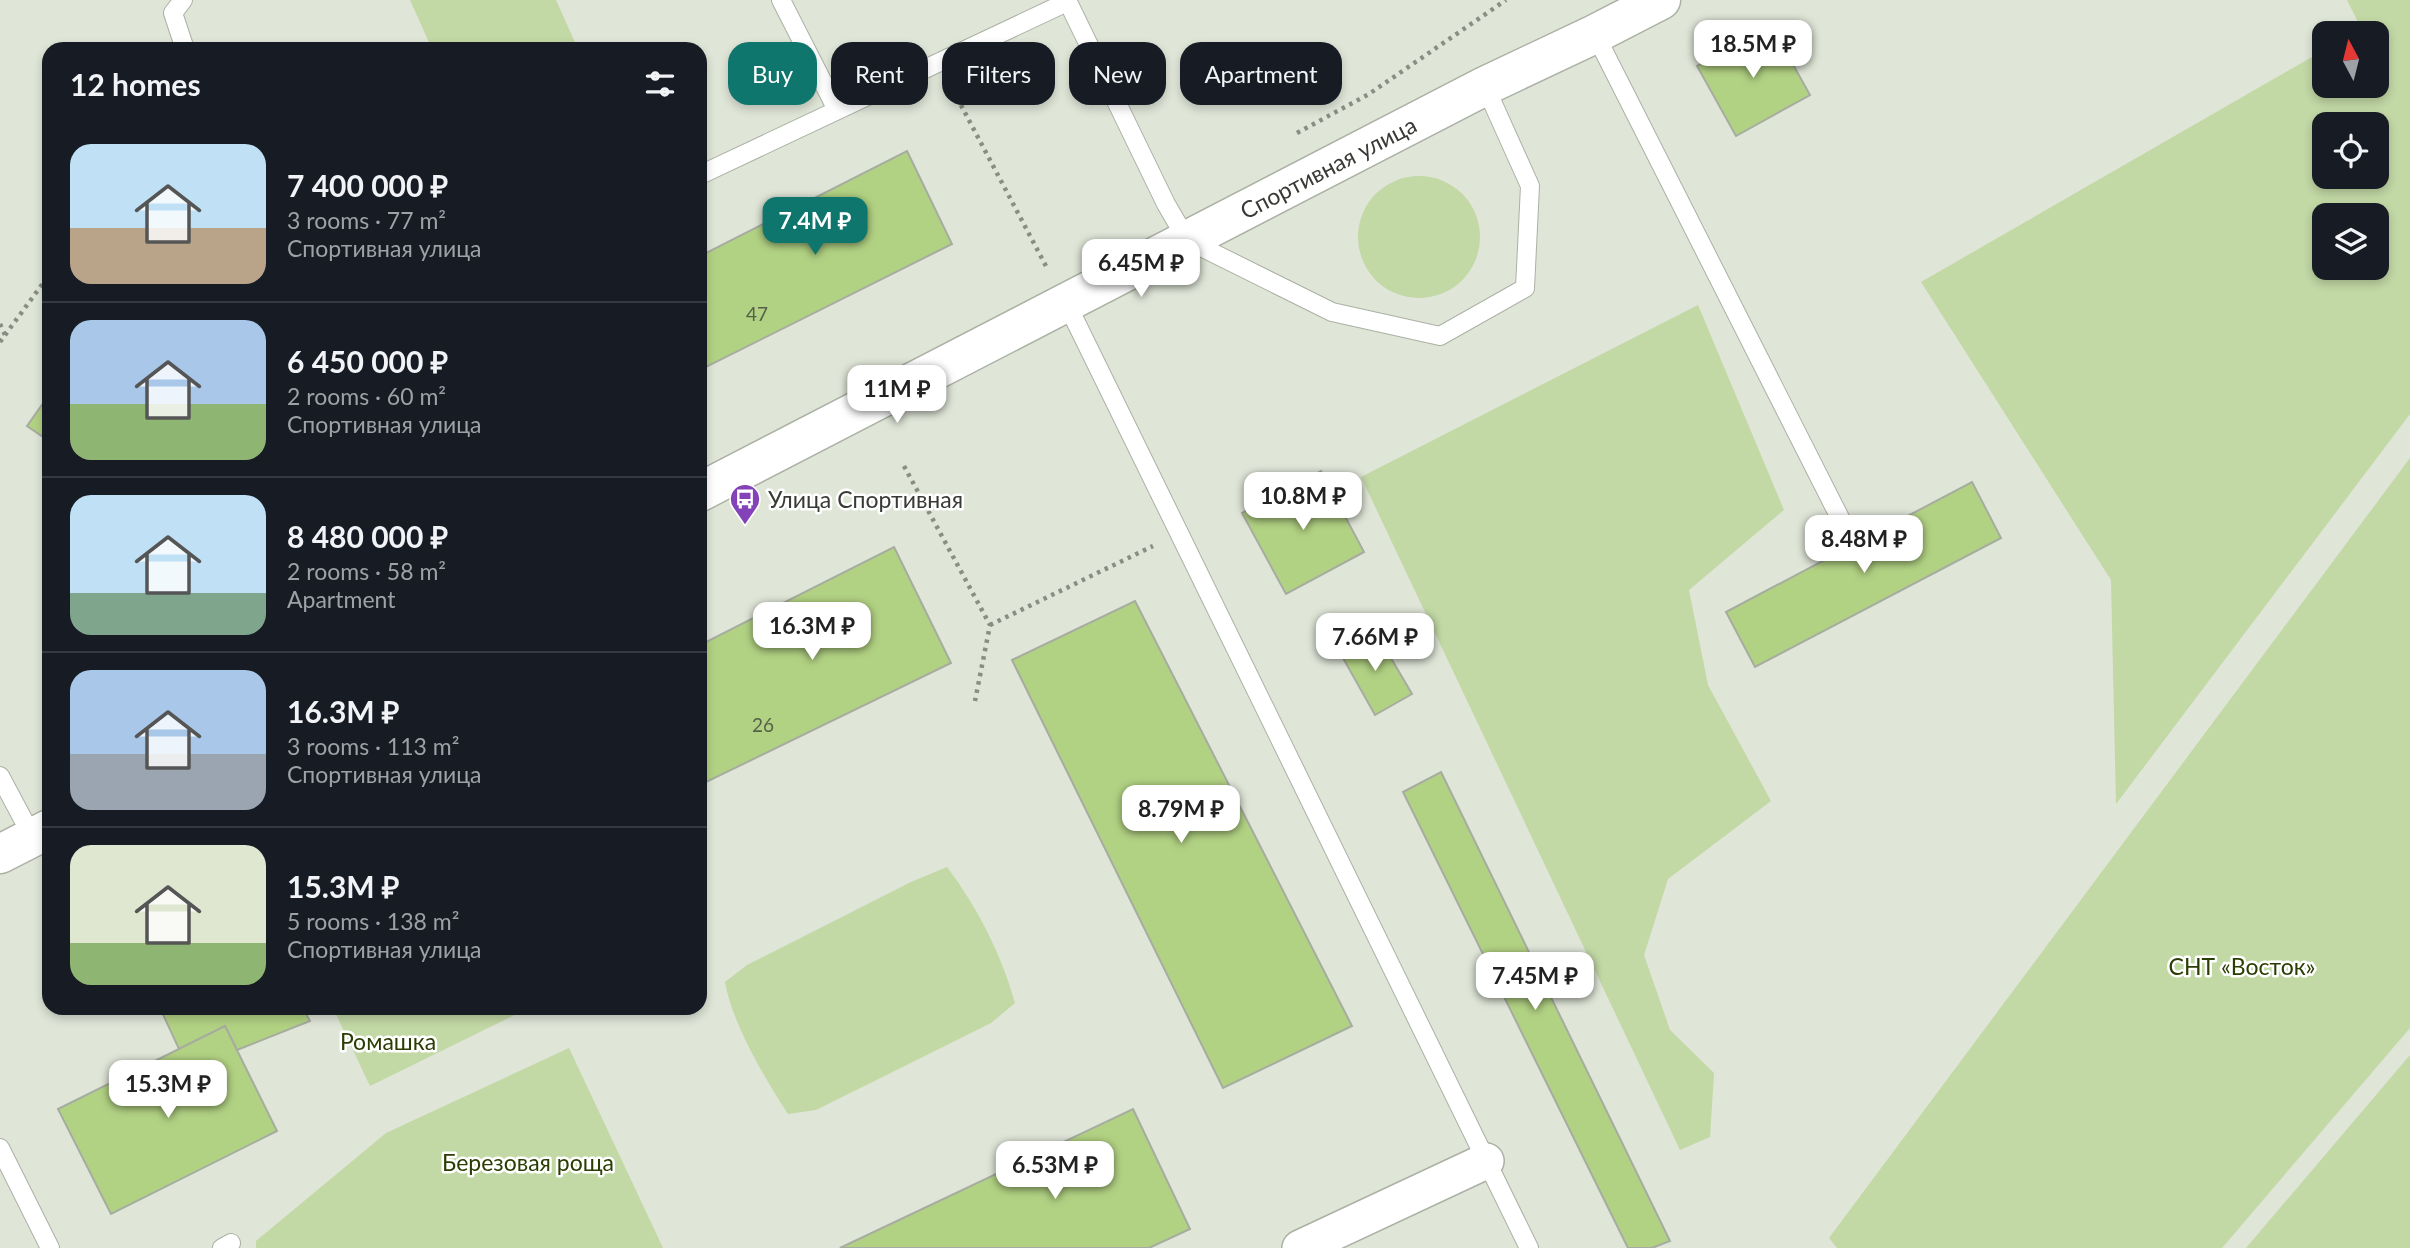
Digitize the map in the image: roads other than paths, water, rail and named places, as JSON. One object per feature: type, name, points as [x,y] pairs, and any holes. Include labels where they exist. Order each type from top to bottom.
[{"type":"street","name":"Спортивная улица","points":[[707,488],[1485,86],[1661,0]]},
{"type":"street","points":[[1300,1248],[1486,1161]]},
{"type":"lane","points":[[183,0],[173,13],[183,42]]},
{"type":"lane","points":[[780,0],[837,110]]},
{"type":"lane","points":[[707,172],[1067,1],[1166,204],[1187,240],[1332,312],[1440,336],[1525,288],[1530,186],[1485,86]]},
{"type":"lane","points":[[1595,34],[1841,520]]},
{"type":"lane","points":[[1067,304],[1529,1248]]},
{"type":"lane","points":[[0,776],[27,841]]},
{"type":"lane","points":[[0,1148],[50,1248]]},
{"type":"place","name":"Улица Спортивная","points":[[745,526]]},
{"type":"park label","name":"СНТ «Восток»","points":[[2242,966]]},
{"type":"park label","name":"Ромашка","points":[[388,1041]]},
{"type":"park label","name":"Березовая роща","points":[[528,1162]]}]
